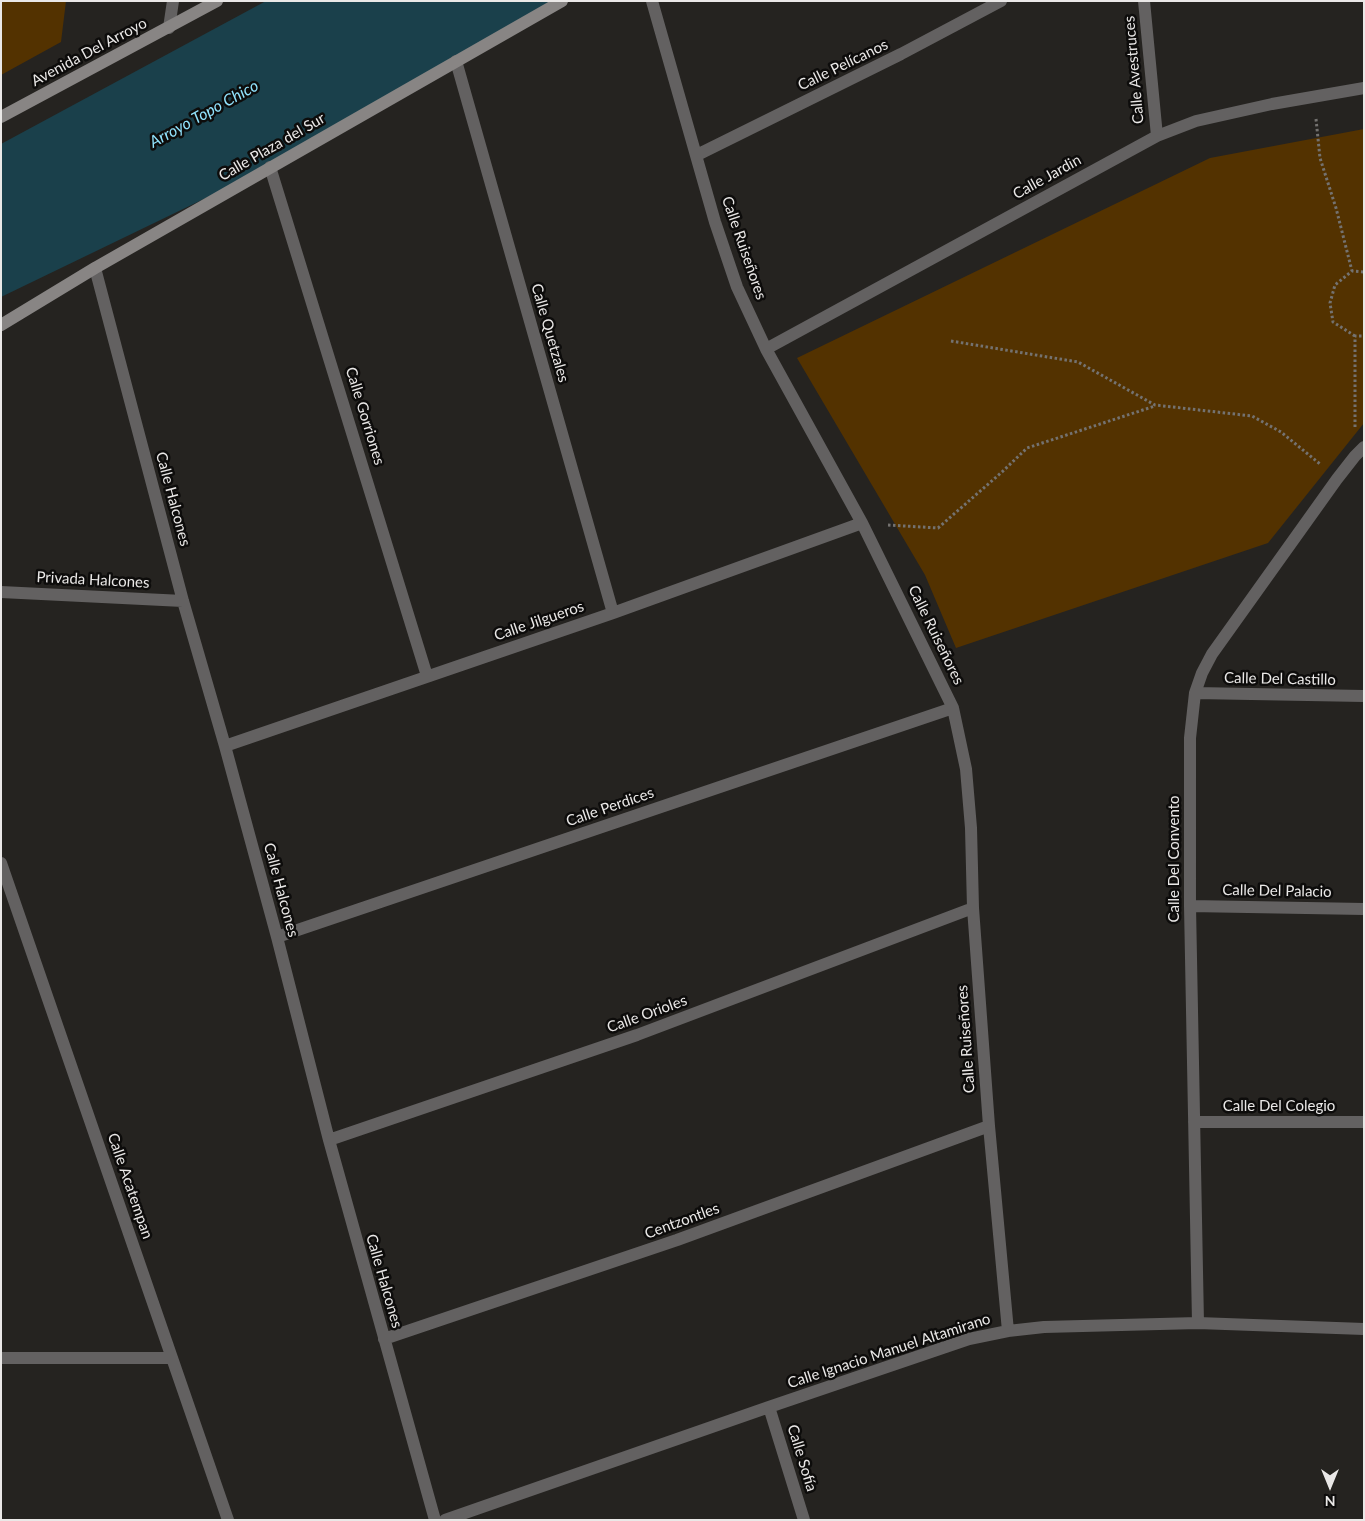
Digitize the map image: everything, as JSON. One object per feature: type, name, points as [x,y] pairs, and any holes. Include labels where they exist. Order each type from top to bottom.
[{"type":"street","points":[[169,28],[173,1]]},
{"type":"street","name":"Avenida Del Arroyo","points":[[1,116],[217,1]]},
{"type":"street","name":"Calle Plaza del Sur","points":[[1,325],[95,268],[562,1]]},
{"type":"street","name":"Calle Ruiseñores","points":[[652,1],[698,155],[715,222],[737,287],[766,349],[862,523],[954,708],[966,769],[971,828],[973,908],[989,1126],[1008,1331]]},
{"type":"street","name":"Calle Pelícanos","points":[[698,155],[901,54],[1001,1]]},
{"type":"street","name":"Calle Avestruces","points":[[1144,1],[1157,136]]},
{"type":"street","name":"Calle Quetzales","points":[[456,61],[613,613]]},
{"type":"street","name":"Calle Jardin","points":[[766,349],[1157,136],[1196,120],[1364,88]]},
{"type":"street","name":"Calle Gorriones","points":[[270,167],[427,676]]},
{"type":"street","name":"Calle Halcones","points":[[95,268],[183,601],[277,937],[329,1140],[435,1520]]},
{"type":"street","name":"Calle Del Convento","points":[[1198,1324],[1190,906],[1190,738],[1195,693],[1202,673],[1212,654],[1337,479],[1359,452]]},
{"type":"street","name":"Calle Jilgueros","points":[[225,746],[613,613],[862,523]]},
{"type":"street","name":"Privada Halcones","points":[[1,592],[183,601]]},
{"type":"street","name":"Calle Del Castillo","points":[[1195,693],[1364,696]]},
{"type":"street","name":"Calle Perdices","points":[[277,937],[954,708]]},
{"type":"street","name":"Calle Acatempan","points":[[1,863],[228,1520]]},
{"type":"street","name":"Calle Del Palacio","points":[[1190,906],[1364,909]]},
{"type":"street","name":"Calle Orioles","points":[[329,1140],[637,1036],[973,908]]},
{"type":"street","name":"Calle Del Colegio","points":[[1194,1122],[1364,1122]]},
{"type":"street","name":"Centzontles","points":[[384,1339],[686,1237],[989,1126]]},
{"type":"street","name":"Calle Ignacio Manuel Altamirano","points":[[445,1520],[969,1339],[1008,1331],[1044,1327],[1198,1324],[1364,1329]]},
{"type":"street","points":[[1,1358],[172,1358]]},
{"type":"street","name":"Calle Sofía","points":[[769,1407],[804,1520]]},
{"type":"path","points":[[1314,97],[1320,158],[1336,208],[1352,271]]},
{"type":"path","points":[[1364,272],[1352,271],[1335,286],[1330,303],[1333,322],[1355,336],[1364,336]]},
{"type":"path","points":[[1355,336],[1359,452]]},
{"type":"path","points":[[951,341],[1078,362],[1155,405],[1252,416],[1282,432],[1337,479]]},
{"type":"path","points":[[862,523],[938,528],[1027,448],[1155,405]]},
{"type":"shaded area","points":[[1,1],[66,1],[61,42],[1,75]]},
{"type":"shaded area","points":[[1364,129],[1364,423],[1268,543],[956,648],[925,575],[797,358],[1210,158]]},
{"type":"water","name":"Arroyo Topo Chico","points":[[266,1],[562,1],[270,167],[1,297],[1,144]]}]
